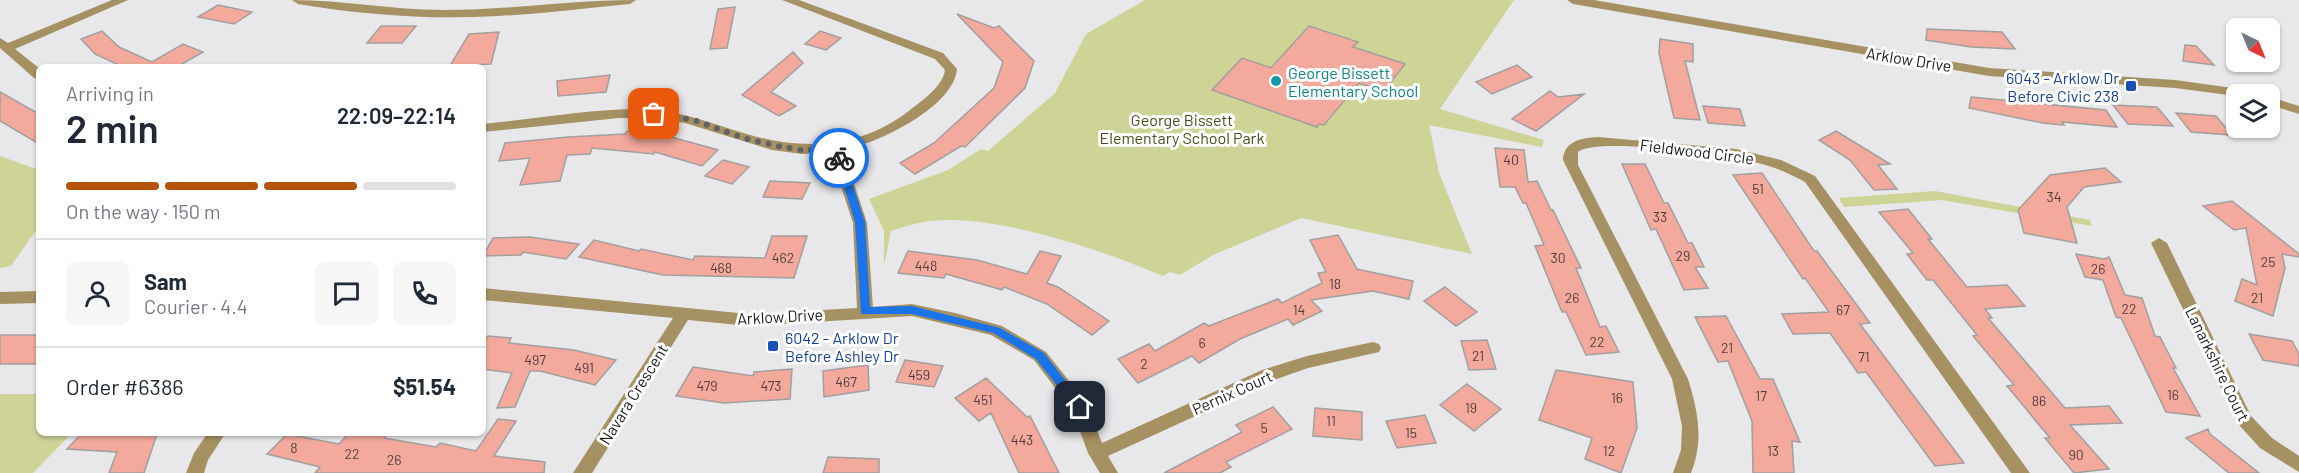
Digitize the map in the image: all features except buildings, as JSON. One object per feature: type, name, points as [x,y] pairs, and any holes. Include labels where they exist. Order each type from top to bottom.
[{"type":"street","points":[[36,72],[3,45],[122,0]]},
{"type":"street","points":[[298,0],[359,9],[523,12],[630,0]]},
{"type":"street","points":[[486,128],[602,116],[654,114],[694,120],[743,138],[778,146],[801,150],[836,149],[859,145],[893,129],[946,83],[952,74],[945,61],[926,50],[788,0]]},
{"type":"street","name":"Arklow Drive","points":[[1573,0],[1989,72],[2175,84],[2226,91]]},
{"type":"street","points":[[2280,104],[2299,110]]},
{"type":"street","name":"Fieldwood Circle","points":[[1682,473],[1691,437],[1690,417],[1680,379],[1572,166],[1570,155],[1574,147],[1580,144],[1606,141],[1758,158],[1782,165],[1810,179],[2021,473]]},
{"type":"street","points":[[836,149],[860,222],[865,311]]},
{"type":"street","name":"Lanarkshire Court","points":[[2159,243],[2245,420],[2266,443],[2299,465]]},
{"type":"street","name":"Arklow Drive","points":[[486,294],[535,297],[682,315],[749,320],[865,311],[912,310],[996,330],[1040,356],[1080,407],[1097,453],[1109,473]]},
{"type":"street","points":[[0,298],[36,297]]},
{"type":"street","name":"Navara Crescent","points":[[582,473],[682,315]]},
{"type":"street","name":"Pernix Court","points":[[1097,453],[1268,375],[1307,362],[1373,348]]},
{"type":"street","points":[[195,473],[200,458],[215,436]]},
{"type":"green space","name":"George Bissett Elementary School Park","points":[[1145,0],[1514,0],[1440,109],[1544,140],[1542,147],[1429,125],[1439,173],[1472,254],[1301,218],[1213,255],[1180,275],[1170,272],[1163,276],[1110,255],[1049,236],[1017,228],[957,220],[926,222],[891,231],[884,266],[884,231],[869,199],[948,170],[981,149],[988,151],[1055,93],[1086,34]]},
{"type":"green space","points":[[0,156],[36,169],[36,230],[11,266],[0,268]]},
{"type":"green space","points":[[1935,191],[2090,220],[2092,226],[1942,200],[1844,207],[1839,198]]},
{"type":"green space","points":[[0,394],[36,394],[36,436],[69,436],[33,473],[0,473]]},
{"type":"way so far","points":[[654,114],[694,120],[743,138],[778,146],[801,150],[836,149],[839,158]]},
{"type":"place","name":"George Bissett Elementary School","points":[[1276,81]]},
{"type":"place","name":"6043 - Arklow Dr Before Civic 238","points":[[2131,86]]},
{"type":"place","name":"6042 - Arklow Dr Before Ashley Dr","points":[[773,346]]},
{"type":"route","points":[[839,158],[860,222],[865,311],[912,310],[996,330],[1040,356],[1080,407]]}]
